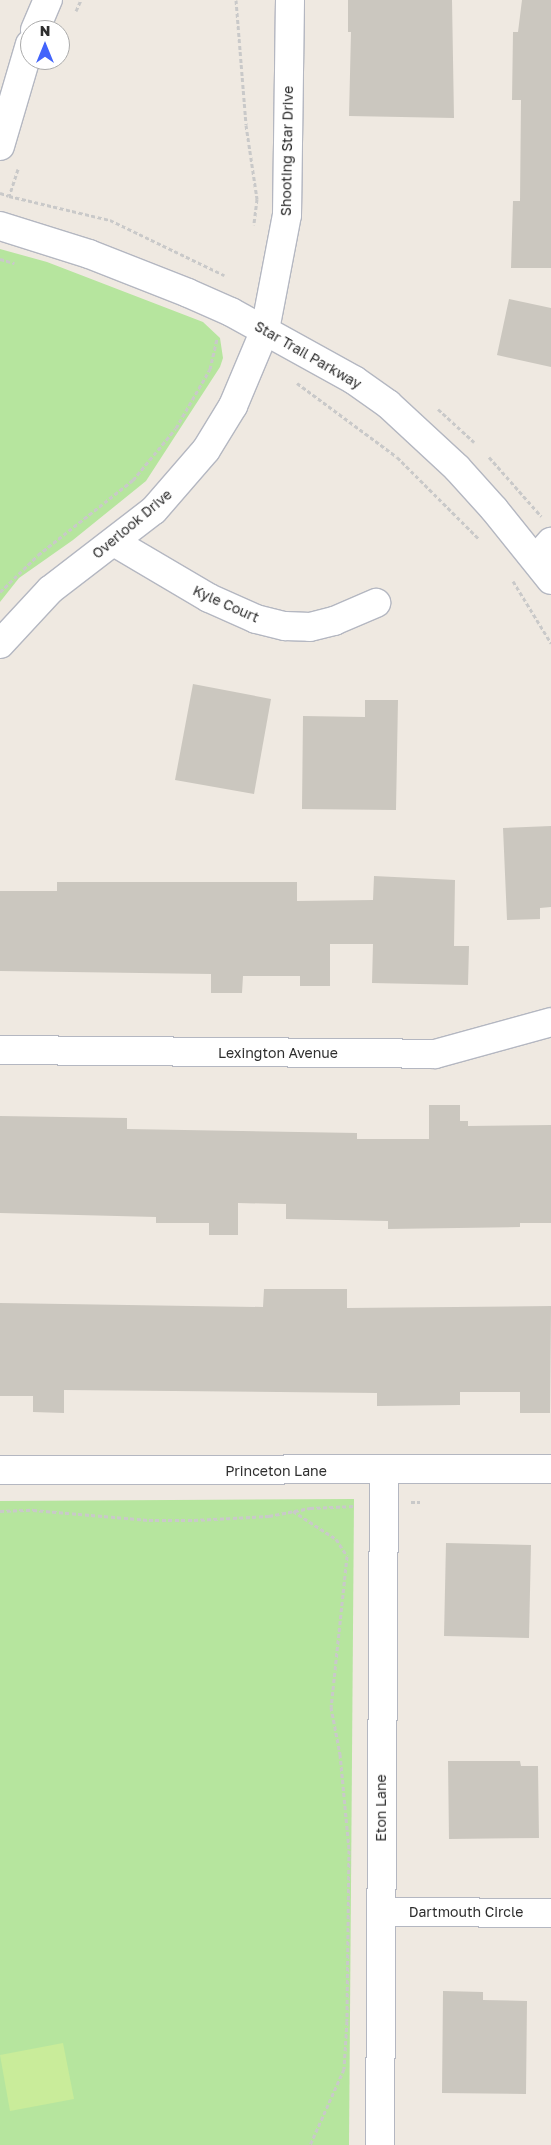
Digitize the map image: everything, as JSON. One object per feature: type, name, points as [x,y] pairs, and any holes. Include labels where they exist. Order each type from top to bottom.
[{"type":"street","points":[[40,20],[48,0]]},
{"type":"street","name":"Shooting Star Drive","points":[[265,330],[287,215],[290,0]]},
{"type":"street","points":[[0,146],[22,70]]},
{"type":"street","name":"Star Trail Parkway","points":[[0,226],[133,271],[230,312],[354,380],[388,404],[456,468],[546,560]]},
{"type":"street","name":"Overlook Drive","points":[[0,644],[50,590],[154,510],[206,450],[233,406],[265,330]]},
{"type":"street","name":"Kyle Court","points":[[114,542],[209,598],[256,619],[285,626],[310,627],[334,621],[376,603]]},
{"type":"street","name":"Lexington Avenue","points":[[0,1050],[435,1054],[551,1022]]},
{"type":"street","name":"Princeton Lane","points":[[0,1470],[384,1471],[551,1469]]},
{"type":"street","name":"Eton Lane","points":[[380,2145],[384,1471]]},
{"type":"street","name":"Dartmouth Circle","points":[[380,1912],[551,1913]]},
{"type":"path","points":[[236,0],[246,125],[257,199],[253,234]]},
{"type":"path","points":[[0,193],[9,196]]},
{"type":"path","points":[[0,259],[18,264]]},
{"type":"path","points":[[212,336],[254,357]]},
{"type":"path","points":[[0,592],[38,555],[133,480],[176,428],[210,369],[217,339]]},
{"type":"path","points":[[293,380],[397,457],[486,546]]},
{"type":"path","points":[[509,575],[551,643]]},
{"type":"path","points":[[0,1511],[33,1510],[149,1520],[269,1516],[293,1512],[336,1539],[347,1556],[331,1706],[340,1754],[349,1850],[348,2021],[344,2069],[310,2145]]},
{"type":"green space","points":[[0,249],[47,262],[203,322],[220,338],[223,358],[220,367],[146,481],[73,540],[19,578],[0,602]]},
{"type":"green space","points":[[354,1499],[349,2145],[0,2145],[0,1501]]},
{"type":"green space","points":[[63,2043],[74,2099],[10,2111],[0,2055]]},
{"type":"building","points":[[348,0],[452,0],[454,118],[349,116],[351,32],[348,32]]},
{"type":"building","points":[[522,0],[551,0],[551,268],[511,268],[513,201],[520,201],[521,100],[512,100],[513,32],[518,32]]},
{"type":"building","points":[[509,299],[551,308],[551,367],[497,355]]},
{"type":"building","points":[[193,684],[271,699],[254,794],[175,780]]},
{"type":"building","points":[[365,700],[398,700],[396,810],[302,809],[303,716],[365,717]]},
{"type":"building","points":[[551,826],[551,907],[540,908],[540,919],[507,920],[503,828]]},
{"type":"building","points":[[374,876],[455,880],[454,946],[469,946],[468,985],[372,983],[373,944],[330,944],[330,986],[300,986],[300,976],[243,976],[242,993],[211,993],[211,974],[0,971],[0,891],[57,891],[57,882],[297,882],[297,901],[373,900]]},
{"type":"building","points":[[429,1105],[460,1105],[460,1121],[468,1121],[468,1126],[551,1125],[551,1223],[520,1223],[520,1227],[388,1229],[388,1221],[286,1219],[286,1204],[238,1203],[238,1235],[209,1235],[209,1223],[156,1223],[156,1217],[0,1213],[0,1116],[127,1118],[127,1129],[357,1133],[357,1139],[429,1139]]},
{"type":"building","points":[[264,1289],[347,1289],[347,1308],[551,1306],[550,1413],[520,1413],[520,1392],[460,1392],[460,1405],[377,1406],[377,1393],[64,1390],[64,1413],[33,1412],[33,1396],[0,1396],[0,1303],[263,1307]]},
{"type":"building","points":[[446,1543],[531,1545],[529,1638],[444,1636]]},
{"type":"building","points":[[448,1761],[520,1761],[521,1766],[538,1766],[539,1838],[449,1839]]},
{"type":"building","points":[[443,1991],[483,1992],[483,2000],[527,2001],[526,2094],[442,2093]]}]
